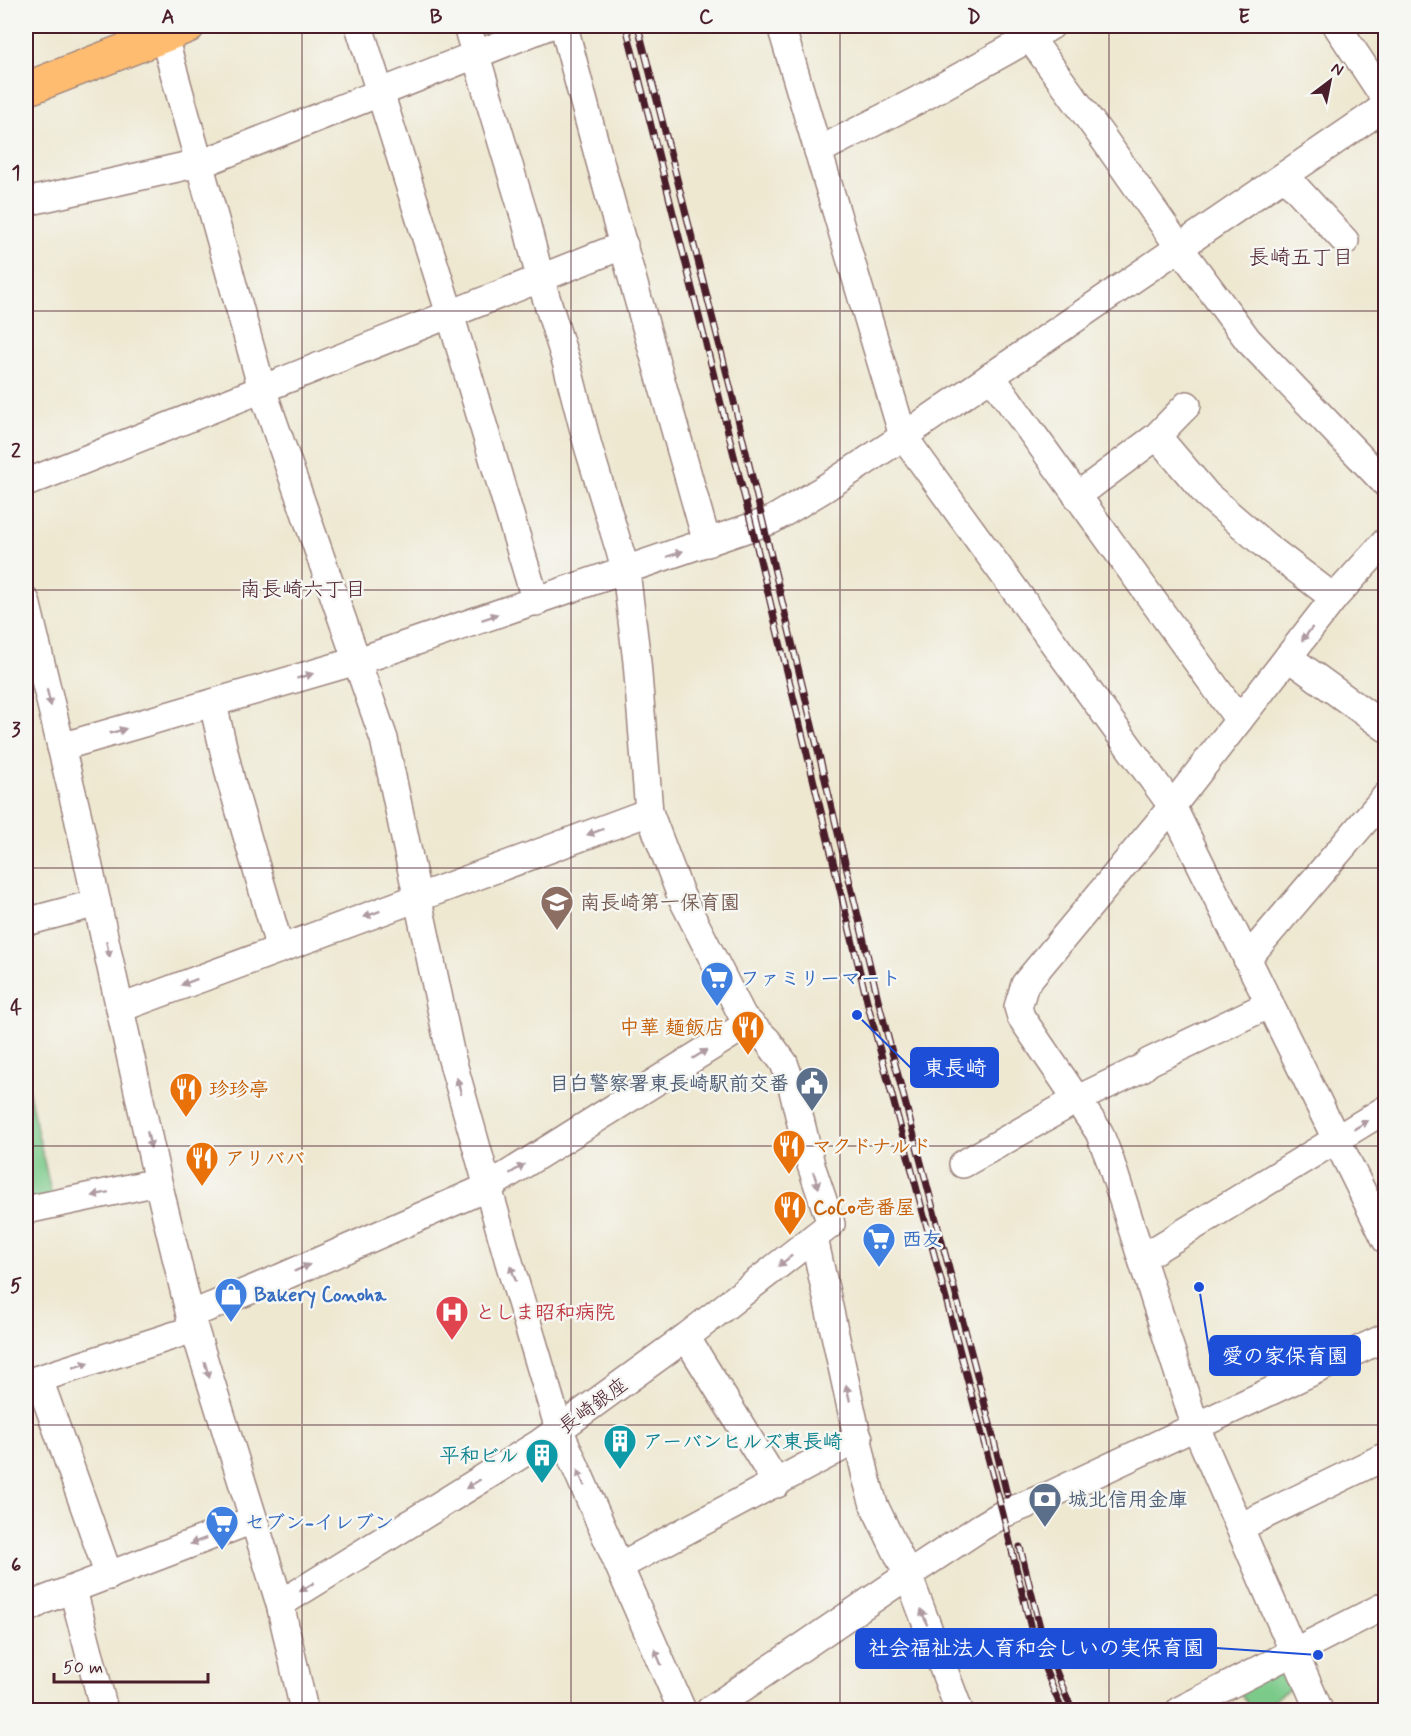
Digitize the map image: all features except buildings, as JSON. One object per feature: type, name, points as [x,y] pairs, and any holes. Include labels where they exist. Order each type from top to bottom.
[{"type":"main road","points":[[26,89],[171,28]]},
{"type":"street","points":[[359,26],[450,314],[536,602]]},
{"type":"street","points":[[467,26],[526,222],[588,446],[627,571],[649,812],[681,896],[744,1017],[767,1040],[784,1064],[792,1086],[811,1165],[866,1477],[874,1505],[908,1575],[959,1710]]},
{"type":"street","points":[[26,202],[201,164],[548,26]]},
{"type":"street","points":[[564,26],[606,188],[707,543]]},
{"type":"street","points":[[781,26],[903,436],[1172,806],[1386,1240]]},
{"type":"street","points":[[1337,26],[1386,100]]},
{"type":"street","points":[[171,28],[201,164],[262,389],[384,739],[451,1056],[559,1429],[682,1710]]},
{"type":"street","points":[[818,151],[1040,32],[1103,138],[1179,248],[1248,340],[1386,484]]},
{"type":"street","points":[[61,747],[356,661],[536,602],[772,520],[903,436],[1386,106]]},
{"type":"street","points":[[1285,176],[1345,241]]},
{"type":"street","points":[[26,483],[624,245]]},
{"type":"street","points":[[991,376],[1239,720]]},
{"type":"street","points":[[1077,496],[1158,436],[1187,405]]},
{"type":"street","points":[[1158,436],[1207,495],[1266,546],[1334,598]]},
{"type":"street","points":[[1319,1710],[1195,1425],[1099,1132],[1021,1017],[1018,1007],[1025,984],[1172,806],[1334,598],[1386,541]]},
{"type":"street","points":[[27,615],[98,903],[158,1182],[192,1322],[280,1604],[304,1710]]},
{"type":"street","points":[[1288,657],[1386,728]]},
{"type":"street","points":[[213,704],[231,781],[280,949]]},
{"type":"street","points":[[1247,959],[1386,796]]},
{"type":"street","points":[[121,1008],[649,812]]},
{"type":"street","points":[[26,922],[98,903]]},
{"type":"street","points":[[963,1164],[1078,1099],[1270,1004]]},
{"type":"street","points":[[109,1576],[32,1381],[192,1322],[280,1278],[488,1187],[749,1023]]},
{"type":"street","points":[[1142,1258],[1386,1109]]},
{"type":"street","points":[[26,1210],[158,1182]]},
{"type":"street","name":"長崎銀座","points":[[280,1604],[559,1429],[686,1337],[822,1231]]},
{"type":"street","points":[[686,1337],[777,1484]]},
{"type":"street","points":[[710,1710],[908,1575],[1003,1514],[1050,1495],[1386,1337]]},
{"type":"street","points":[[620,1566],[777,1484],[859,1438]]},
{"type":"street","points":[[1240,1527],[1386,1456]]},
{"type":"street","points":[[26,1610],[253,1520]]},
{"type":"street","points":[[73,1590],[104,1710]]},
{"type":"street","points":[[1180,1710],[1386,1605]]},
{"type":"green space","points":[[26,1080],[52,1197],[26,1202]]},
{"type":"green space","points":[[1288,1660],[1301,1682],[1274,1699],[1277,1706],[1270,1710],[1251,1710],[1238,1689]]},
{"type":"railway","points":[[626,26],[752,527],[868,1005],[1003,1514],[1035,1645],[1062,1710]]},
{"type":"railway","points":[[638,26],[733,398],[879,1003],[1007,1495]]},
{"type":"railway","points":[[1020,1547],[1043,1639],[1072,1710]]},
{"type":"place","name":"南長崎第一保育園","points":[[557,931]]},
{"type":"place","name":"ファミリーマート","points":[[717,1007]]},
{"type":"place","name":"東長崎","points":[[857,1015]]},
{"type":"place","name":"中華 麺飯店","points":[[748,1056]]},
{"type":"place","name":"目白警察署東長崎駅前交番","points":[[812,1112]]},
{"type":"place","name":"珍珍亭","points":[[186,1118]]},
{"type":"place","name":"マクドナルド","points":[[789,1175]]},
{"type":"place","name":"アリババ","points":[[202,1187]]},
{"type":"place","name":"CoCo壱番屋","points":[[790,1236]]},
{"type":"place","name":"西友","points":[[879,1268]]},
{"type":"place","name":"愛の家保育園","points":[[1199,1287]]},
{"type":"place","name":"Bakery Conoha","points":[[231,1323]]},
{"type":"place","name":"としま昭和病院","points":[[452,1341]]},
{"type":"place","name":"アーバンヒルズ東長崎","points":[[620,1470]]},
{"type":"place","name":"平和ビル","points":[[542,1484]]},
{"type":"place","name":"城北信用金庫","points":[[1045,1528]]},
{"type":"place","name":"セブン-イレブン","points":[[222,1551]]},
{"type":"place","name":"社会福祉法人育和会しいの実保育園","points":[[1318,1655]]},
{"type":"district","name":"長崎五丁目","points":[[1301,257]]},
{"type":"district","name":"南長崎六丁目","points":[[303,589]]}]
